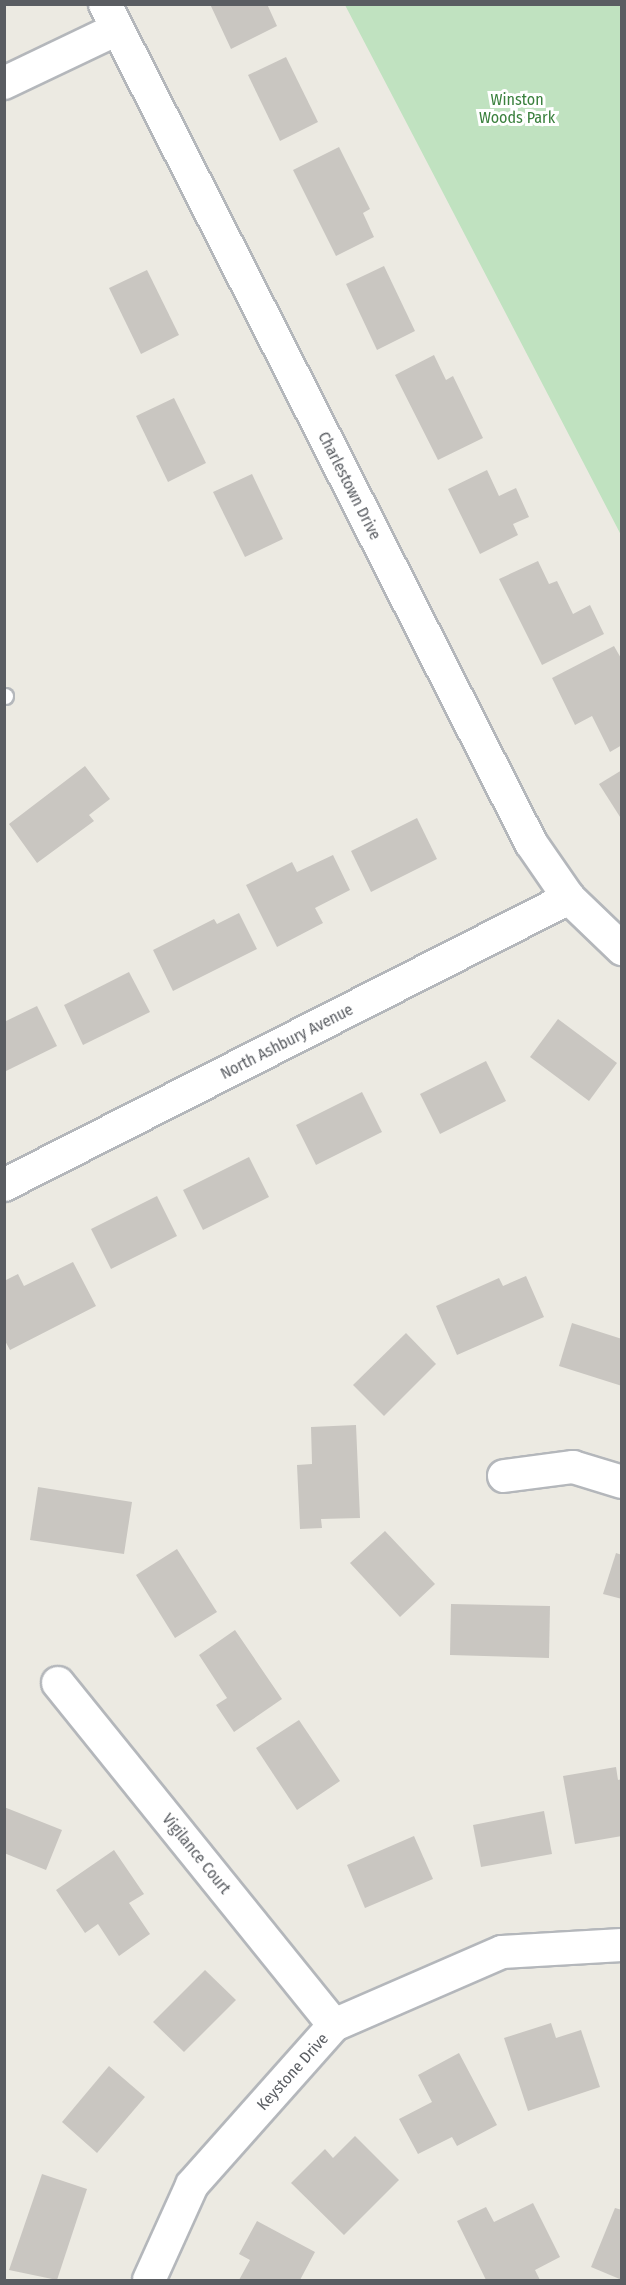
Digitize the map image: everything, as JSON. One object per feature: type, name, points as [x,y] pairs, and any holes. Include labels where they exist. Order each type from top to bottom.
[{"type":"street","points":[[4,83],[111,17]]},
{"type":"street","name":"Charlestown Drive","points":[[111,17],[531,843],[569,898],[621,949]]},
{"type":"street","name":"North Ashbury Avenue","points":[[4,1185],[569,898]]},
{"type":"street","points":[[504,1476],[573,1467],[621,1482]]},
{"type":"street","name":"Vigilance Court","points":[[58,1683],[334,2025]]},
{"type":"street","name":"Keystone Drive","points":[[149,2280],[192,2185],[334,2025],[502,1952],[621,1945]]},
{"type":"green space","name":"Winston Woods Park","points":[[345,5],[621,5],[621,535],[440,187]]},
{"type":"building","points":[[210,4],[267,4],[277,26],[231,49]]},
{"type":"building","points":[[286,57],[318,122],[280,141],[248,75]]},
{"type":"building","points":[[339,147],[370,209],[363,213],[374,237],[336,256],[293,170]]},
{"type":"building","points":[[384,266],[415,331],[377,350],[346,284]]},
{"type":"building","points":[[147,270],[179,335],[141,354],[109,288]]},
{"type":"building","points":[[434,355],[446,380],[453,376],[483,438],[438,460],[395,375]]},
{"type":"building","points":[[174,398],[206,463],[168,482],[136,416]]},
{"type":"building","points":[[487,470],[499,496],[516,488],[529,517],[513,524],[518,535],[480,554],[448,489]]},
{"type":"building","points":[[252,474],[283,539],[245,557],[213,492]]},
{"type":"building","points":[[538,561],[549,584],[557,581],[573,614],[590,605],[604,634],[542,665],[499,579]]},
{"type":"building","points":[[614,646],[622,660],[622,745],[610,752],[592,716],[575,725],[552,678]]},
{"type":"building","points":[[85,766],[110,799],[89,815],[94,821],[37,863],[9,824]]},
{"type":"building","points":[[622,770],[622,820],[599,784]]},
{"type":"building","points":[[417,818],[437,859],[371,892],[351,851]]},
{"type":"building","points":[[333,855],[350,890],[315,908],[323,923],[277,947],[246,885],[292,862],[297,872]]},
{"type":"building","points":[[239,913],[257,949],[173,991],[153,950],[214,919],[217,924]]},
{"type":"building","points":[[129,972],[150,1012],[83,1045],[64,1005]]},
{"type":"building","points":[[37,1006],[57,1046],[4,1072],[4,1022]]},
{"type":"building","points":[[558,1019],[617,1063],[589,1101],[530,1057]]},
{"type":"building","points":[[486,1061],[506,1101],[440,1134],[420,1094]]},
{"type":"building","points":[[362,1092],[382,1132],[316,1165],[296,1125]]},
{"type":"building","points":[[249,1157],[269,1197],[203,1230],[183,1190]]},
{"type":"building","points":[[157,1196],[177,1236],[111,1269],[91,1229]]},
{"type":"building","points":[[73,1262],[96,1306],[10,1350],[4,1339],[4,1281],[18,1274],[24,1286]]},
{"type":"building","points":[[526,1276],[544,1317],[457,1355],[436,1306],[499,1278],[503,1286]]},
{"type":"building","points":[[572,1323],[622,1339],[622,1386],[559,1366]]},
{"type":"building","points":[[406,1333],[436,1364],[384,1416],[353,1385]]},
{"type":"building","points":[[356,1425],[360,1518],[321,1519],[322,1528],[300,1529],[297,1465],[312,1464],[311,1427]]},
{"type":"building","points":[[38,1487],[132,1502],[124,1554],[30,1540]]},
{"type":"building","points":[[385,1531],[435,1584],[400,1617],[350,1563]]},
{"type":"building","points":[[177,1549],[217,1612],[175,1638],[136,1575]]},
{"type":"building","points":[[616,1553],[622,1555],[622,1599],[603,1594]]},
{"type":"building","points":[[451,1604],[550,1606],[549,1658],[450,1655]]},
{"type":"building","points":[[235,1630],[282,1699],[234,1732],[216,1705],[227,1698],[199,1655]]},
{"type":"building","points":[[299,1720],[340,1781],[297,1810],[256,1748]]},
{"type":"building","points":[[616,1767],[618,1780],[622,1779],[622,1836],[575,1844],[563,1776]]},
{"type":"building","points":[[4,1807],[62,1830],[46,1870],[4,1853]]},
{"type":"building","points":[[544,1811],[552,1854],[481,1867],[473,1825]]},
{"type":"building","points":[[414,1836],[433,1879],[365,1908],[347,1865]]},
{"type":"building","points":[[114,1850],[144,1894],[129,1903],[150,1934],[119,1956],[98,1924],[85,1933],[56,1890]]},
{"type":"building","points":[[205,1970],[236,2000],[184,2052],[153,2022]]},
{"type":"building","points":[[551,2023],[556,2038],[581,2030],[600,2087],[528,2111],[504,2038]]},
{"type":"building","points":[[459,2053],[497,2125],[457,2146],[452,2137],[418,2154],[399,2119],[432,2102],[418,2075]]},
{"type":"building","points":[[109,2066],[145,2097],[97,2153],[62,2122]]},
{"type":"building","points":[[355,2136],[399,2180],[344,2235],[291,2183],[325,2149],[333,2158]]},
{"type":"building","points":[[42,2174],[87,2189],[57,2280],[9,2270]]},
{"type":"building","points":[[533,2203],[560,2257],[535,2270],[540,2280],[486,2280],[457,2221],[486,2207],[494,2222]]},
{"type":"building","points":[[615,2208],[622,2210],[622,2280],[591,2267]]},
{"type":"building","points":[[257,2221],[315,2252],[300,2280],[239,2280],[250,2260],[239,2254]]}]
